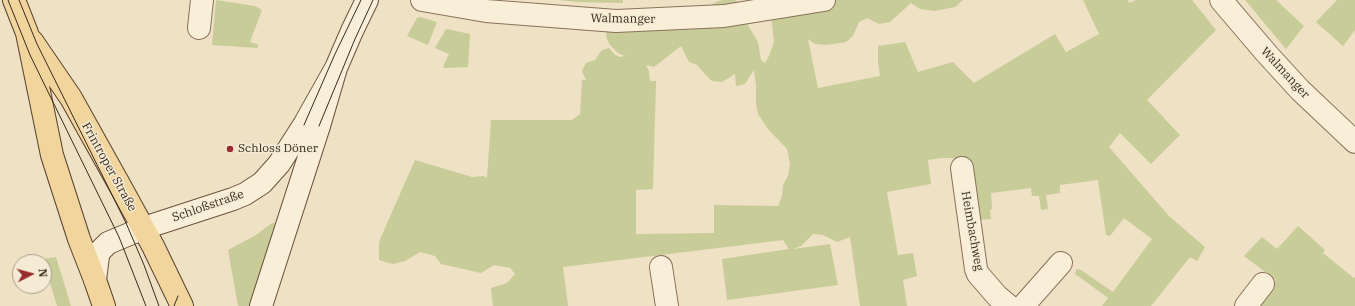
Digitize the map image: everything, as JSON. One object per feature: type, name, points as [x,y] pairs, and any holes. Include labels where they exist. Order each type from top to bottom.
[{"type":"main road","name":"Frintroper Straße","points":[[14,0],[27,33],[52,155],[79,239],[104,306]]},
{"type":"main road","name":"Frintroper Straße","points":[[27,33],[70,98],[144,228],[182,306]]},
{"type":"street","points":[[199,28],[202,0]]},
{"type":"street","name":"Schloßstraße","points":[[95,280],[98,256],[104,246],[114,240],[144,228],[233,199],[245,194],[262,183],[283,159],[304,125],[336,68],[367,0]]},
{"type":"street","name":"Walmanger","points":[[422,0],[486,11],[616,21],[724,16],[824,0]]},
{"type":"street","name":"Walmanger","points":[[1221,0],[1266,54],[1300,90],[1355,142]]},
{"type":"street","name":"Schloßstraße","points":[[261,306],[319,126],[336,68]]},
{"type":"street","name":"Heimbachweg","points":[[962,168],[976,269],[978,274],[997,296],[1009,306]]},
{"type":"street","points":[[1023,306],[1061,264]]},
{"type":"street","points":[[661,267],[667,306]]},
{"type":"street","points":[[1246,306],[1263,284]]},
{"type":"green space","points":[[216,0],[255,6],[262,10],[250,42],[259,45],[257,48],[212,45]]},
{"type":"green space","points":[[559,0],[623,0],[623,3],[578,2]]},
{"type":"green space","points":[[735,0],[744,6],[745,20],[758,42],[761,60],[765,63],[774,42],[771,16],[775,0],[963,0],[955,7],[935,11],[920,9],[911,3],[890,22],[879,24],[867,18],[859,22],[853,36],[846,42],[827,45],[815,44],[808,39],[818,88],[880,76],[878,46],[905,42],[918,72],[953,62],[974,83],[1055,34],[1066,52],[1099,34],[1083,0],[1128,0],[1129,3],[1136,0],[1192,0],[1216,30],[1147,100],[1180,135],[1151,164],[1120,133],[1109,147],[1169,216],[1205,247],[1197,261],[1190,257],[1151,306],[1102,306],[1108,298],[1075,274],[1076,270],[1081,270],[1113,292],[1152,239],[1124,218],[1110,236],[1106,235],[1098,180],[1060,185],[1060,193],[1046,195],[1048,209],[1041,210],[1039,196],[1032,196],[1031,188],[991,193],[991,219],[978,220],[970,160],[961,158],[941,158],[928,160],[931,184],[887,192],[898,255],[913,253],[917,276],[903,280],[907,306],[860,306],[850,237],[837,242],[823,235],[813,234],[801,246],[793,249],[830,244],[838,285],[727,300],[722,259],[789,249],[783,240],[563,267],[568,306],[493,306],[491,288],[507,283],[515,274],[510,268],[494,265],[481,273],[441,264],[435,256],[420,252],[405,261],[392,264],[379,260],[379,243],[381,237],[415,160],[472,177],[483,176],[487,178],[491,120],[572,120],[580,114],[582,80],[586,80],[582,71],[586,63],[595,60],[602,50],[609,48],[615,55],[620,57],[625,56],[618,53],[610,45],[606,37],[607,27],[707,7],[718,1]],"holes":[[[681,46],[689,62],[697,65],[712,81],[722,82],[735,74],[736,86],[745,84],[754,70],[758,114],[768,129],[787,149],[790,164],[788,176],[783,185],[782,196],[778,206],[714,205],[714,233],[636,234],[636,190],[653,189],[656,81],[650,81],[649,71],[646,65],[654,67]]]},
{"type":"green space","points":[[1245,0],[1276,0],[1304,26],[1286,49]]},
{"type":"green space","points":[[1337,0],[1355,0],[1355,30],[1343,46],[1316,22]]},
{"type":"green space","points":[[420,17],[437,22],[428,45],[407,36],[417,18]]},
{"type":"green space","points":[[446,29],[470,34],[468,67],[443,67],[449,54],[435,48]]},
{"type":"green space","points":[[272,223],[275,223],[250,306],[238,306],[228,250],[256,235]]},
{"type":"green space","points":[[1298,226],[1325,250],[1323,253],[1354,278],[1355,277],[1355,306],[1257,306],[1276,280],[1244,256],[1262,237],[1277,249]]},
{"type":"green space","points":[[56,257],[71,306],[57,306],[52,289],[52,258]]},
{"type":"tram line","points":[[8,0],[30,55],[119,237],[146,306]]},
{"type":"tram line","points":[[19,0],[37,44],[126,223],[144,265],[159,306]]},
{"type":"tram line","points":[[304,125],[335,54],[361,0]]},
{"type":"tram line","points":[[319,126],[373,0]]},
{"type":"tram line","points":[[174,306],[178,296]]},
{"type":"place","name":"Schloss Döner","points":[[230,149]]}]
